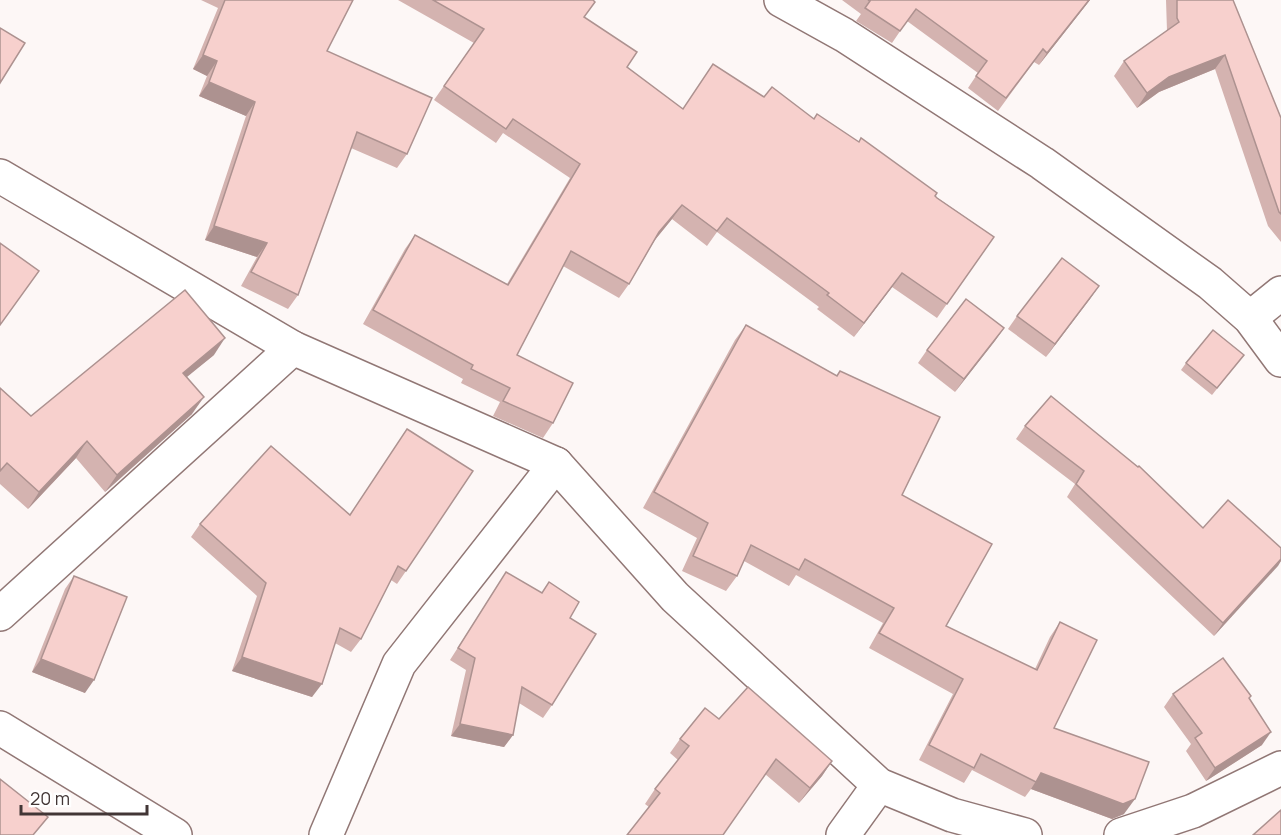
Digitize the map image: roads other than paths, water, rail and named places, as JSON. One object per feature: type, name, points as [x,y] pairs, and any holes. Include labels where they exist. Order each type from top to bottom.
[{"type":"street","points":[[781,0],[844,35],[1042,163],[1210,283],[1250,318],[1281,360]]},
{"type":"street","points":[[0,176],[293,348],[556,464],[675,597],[879,785],[952,815],[1025,835]]},
{"type":"street","points":[[1250,318],[1281,293]]},
{"type":"street","points":[[0,614],[293,348]]},
{"type":"street","points":[[326,835],[399,664],[556,464]]},
{"type":"street","points":[[0,728],[175,835]]},
{"type":"street","points":[[1121,835],[1193,811],[1281,768]]},
{"type":"street","points":[[843,835],[879,785]]}]
